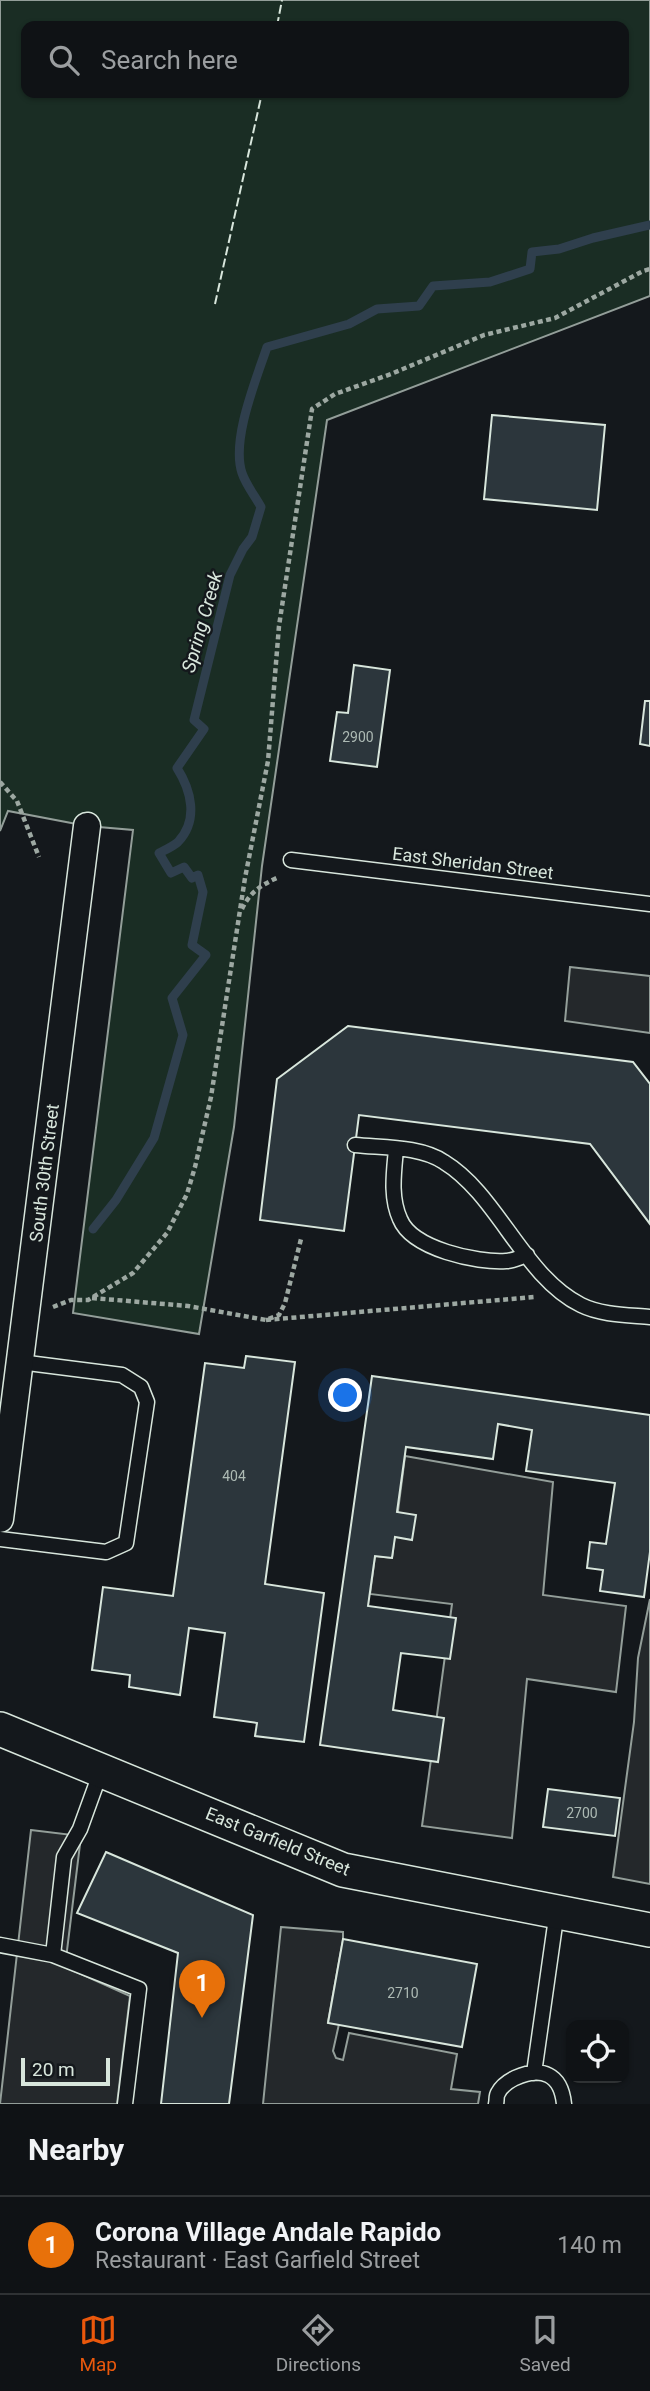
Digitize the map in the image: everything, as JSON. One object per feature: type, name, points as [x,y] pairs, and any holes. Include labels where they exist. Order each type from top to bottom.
[{"type":"street","name":"South 30th Street","points":[[0,1519],[87,826]]},
{"type":"street","name":"East Garfield Street","points":[[0,1729],[343,1870],[650,1930]]},
{"type":"lane","name":"East Sheridan Street","points":[[290,860],[650,904]]},
{"type":"lane","points":[[355,1145],[418,1152],[443,1160],[471,1182],[513,1240],[553,1284],[582,1306],[612,1313],[650,1317]]},
{"type":"lane","points":[[396,1149],[394,1199],[400,1222],[418,1239],[439,1249],[473,1258],[508,1261],[527,1255]]},
{"type":"lane","points":[[0,1539],[106,1552],[126,1543],[146,1402],[141,1387],[122,1375],[20,1362]]},
{"type":"lane","points":[[53,1955],[64,1857],[80,1829],[102,1770]]},
{"type":"lane","points":[[534,2073],[557,1911]]},
{"type":"lane","points":[[0,1945],[53,1955],[139,1989],[125,2104]]},
{"type":"lane","points":[[496,2104],[498,2091],[510,2081],[534,2073],[552,2076],[562,2091],[564,2104]]},
{"type":"path","points":[[88,1300],[133,1273],[167,1233],[187,1194],[211,1097],[240,913],[268,761],[279,626],[312,409],[335,394],[484,335],[555,318],[650,269]]},
{"type":"path","points":[[0,782],[17,801],[39,857]]},
{"type":"path","points":[[240,913],[248,895],[285,874],[291,866],[290,860]]},
{"type":"path","points":[[266,1320],[279,1315],[285,1303],[301,1239]]},
{"type":"path","points":[[25,1319],[71,1300],[88,1300],[94,1297],[188,1306],[266,1320],[541,1296]]},
{"type":"green space","points":[[0,0],[650,0],[650,296],[327,420],[262,866],[234,1127],[199,1334],[73,1313],[133,830],[87,826],[8,811],[0,831]]},
{"type":"shaded area","points":[[570,967],[650,976],[650,1033],[565,1021]]},
{"type":"shaded area","points":[[405,1456],[553,1482],[543,1595],[626,1606],[616,1692],[527,1679],[512,1838],[422,1826],[452,1604],[370,1594],[375,1556],[392,1558]]},
{"type":"shaded area","points":[[650,1599],[650,1884],[613,1877],[634,1722],[638,1658]]},
{"type":"shaded area","points":[[31,1830],[81,1836],[65,1967],[130,1996],[117,2104],[0,2104]]},
{"type":"shaded area","points":[[281,1927],[343,1932],[328,2022],[339,2024],[333,2051],[336,2058],[343,2060],[349,2033],[457,2054],[451,2089],[480,2092],[478,2104],[263,2104]]},
{"type":"building","points":[[492,415],[605,425],[597,510],[484,499]]},
{"type":"building","points":[[354,665],[390,670],[377,767],[330,761],[337,712],[348,713]]},
{"type":"building","points":[[645,701],[650,701],[650,746],[640,744]]},
{"type":"building","points":[[348,1026],[633,1062],[650,1084],[650,1224],[590,1144],[359,1115],[344,1231],[260,1220],[277,1079]]},
{"type":"building","points":[[246,1356],[295,1362],[265,1584],[324,1593],[304,1742],[255,1736],[257,1723],[214,1717],[225,1633],[189,1628],[180,1695],[129,1687],[130,1675],[92,1670],[103,1587],[173,1596],[205,1363],[244,1368]]},
{"type":"building","points":[[372,1376],[650,1415],[650,1552],[644,1597],[600,1591],[603,1570],[587,1568],[590,1542],[606,1544],[615,1483],[526,1471],[532,1430],[498,1424],[493,1459],[406,1447],[397,1512],[416,1515],[412,1540],[395,1537],[392,1558],[375,1556],[368,1606],[456,1618],[450,1659],[401,1653],[393,1710],[444,1718],[438,1762],[320,1745]]},
{"type":"building","points":[[548,1789],[620,1798],[615,1836],[543,1827]]},
{"type":"building","points":[[106,1852],[253,1915],[229,2104],[161,2104],[178,1953],[77,1913]]},
{"type":"building","points":[[343,1939],[477,1964],[462,2047],[328,2023]]},
{"type":"waterway","name":"Spring Creek","points":[[93,1229],[116,1200],[154,1138],[183,1035],[172,998],[206,955],[192,945],[203,892],[198,875],[192,878],[184,867],[171,873],[159,853],[178,842],[189,824],[189,795],[177,768],[204,729],[194,720],[230,575],[252,537],[261,507],[242,473],[239,459],[246,410],[267,347],[349,324],[377,309],[419,306],[433,286],[490,282],[530,269],[532,252],[559,249],[650,225]]},
{"type":"fence","points":[[278,21],[282,0]]},
{"type":"fence","points":[[215,304],[261,98]]},
{"type":"place","name":"Corona Village Andale Rapido","points":[[202,2018]]}]
